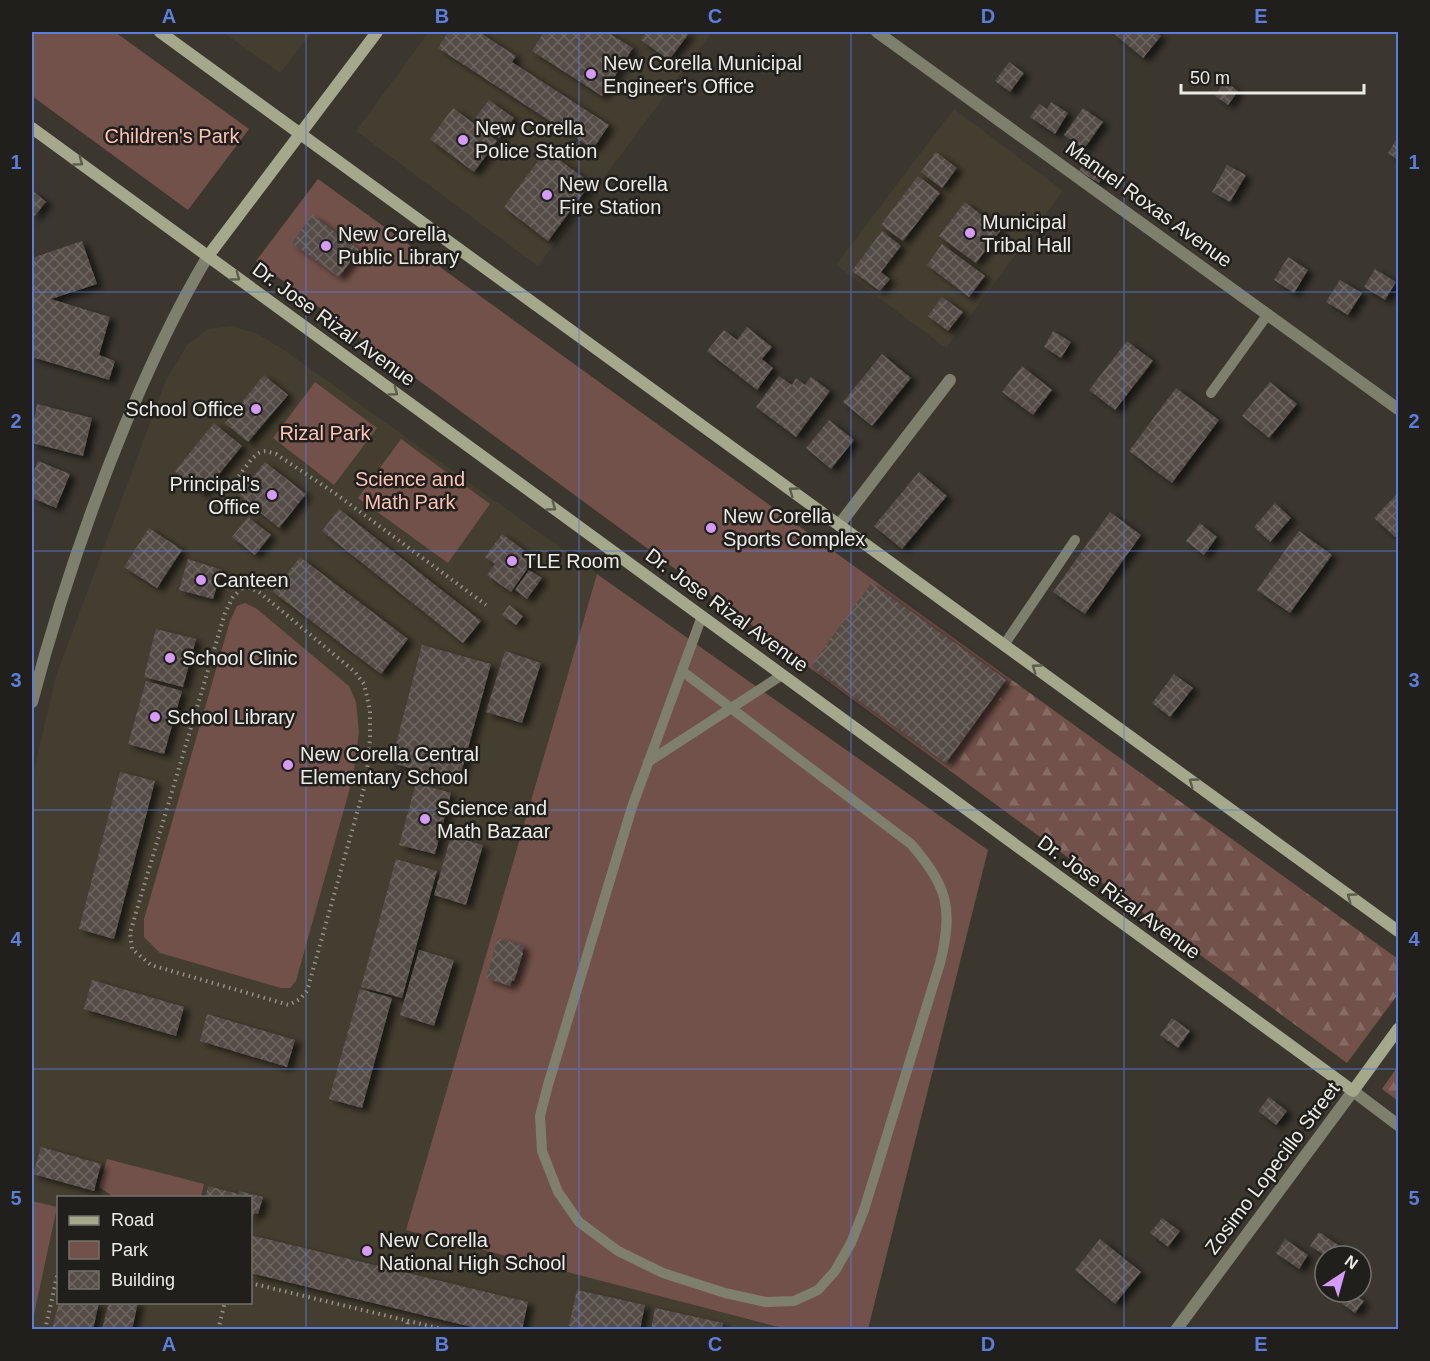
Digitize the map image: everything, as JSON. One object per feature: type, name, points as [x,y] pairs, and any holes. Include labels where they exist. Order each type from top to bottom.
[{"type":"main road","points":[[160,32],[1398,931]]},
{"type":"main road","points":[[208,256],[377,32]]},
{"type":"main road","name":"Dr. Jose Rizal Avenue","points":[[32,128],[1353,1091]]},
{"type":"main road","name":"Zosimo Lopecillo Street","points":[[1353,1091],[1398,1029]]},
{"type":"street","name":"Manuel Roxas Avenue","points":[[877,32],[1398,409]]},
{"type":"street","points":[[32,702],[51,631],[79,543],[105,474],[157,348],[208,256]]},
{"type":"street","points":[[839,525],[950,380]]},
{"type":"street","name":"Dr. Jose Rizal Avenue","points":[[1353,1091],[1398,1125]]},
{"type":"street","name":"Zosimo Lopecillo Street","points":[[1176,1329],[1353,1091]]},
{"type":"lane","points":[[1212,393],[1268,314]]},
{"type":"lane","points":[[1004,645],[1075,540]]},
{"type":"lane","points":[[682,671],[911,843],[928,864],[942,889],[948,914],[946,938],[940,963],[860,1221],[835,1271],[818,1290],[794,1301],[766,1302],[725,1293],[663,1273],[618,1251],[579,1222],[558,1192],[542,1151],[540,1116],[548,1085],[632,807],[702,616]]},
{"type":"lane","points":[[648,762],[782,675]]},
{"type":"path","points":[[232,486],[260,452],[276,454],[336,494],[486,606]]},
{"type":"path","points":[[242,588],[250,588],[259,592],[355,672],[364,684],[370,710],[370,738],[363,792],[307,991],[300,999],[289,1005],[151,965],[132,949],[130,933],[225,613],[233,597],[242,588]]},
{"type":"path","points":[[45,1329],[57,1276]]},
{"type":"path","points":[[252,1283],[446,1329]]},
{"type":"path","points":[[218,1329],[224,1304]]},
{"type":"path","points":[[406,1329],[408,1321]]},
{"type":"shaded area","points":[[223,32],[312,32],[280,73]]},
{"type":"shaded area","points":[[429,32],[712,32],[538,266],[356,131]]},
{"type":"shaded area","points":[[954,109],[1063,191],[946,348],[836,265]]},
{"type":"shaded area","name":"New Corella Central Elementary School","points":[[231,326],[258,334],[287,352],[597,574],[406,1230],[786,1329],[32,1330],[32,779],[56,676],[166,380],[187,345],[208,329]]},
{"type":"green space","name":"Children's Park","points":[[32,32],[115,32],[249,129],[188,210],[32,96]]},
{"type":"green space","name":"New Corella Sports Complex","points":[[318,179],[1012,680],[949,770],[256,261]]},
{"type":"green space","name":"Rizal Park","points":[[315,382],[377,428],[334,485],[273,438]]},
{"type":"green space","name":"Science and Math Park","points":[[401,439],[490,504],[448,563],[358,498]]},
{"type":"green space","points":[[597,574],[988,850],[868,1329],[786,1329],[406,1230]]},
{"type":"green space","points":[[245,603],[257,609],[349,686],[356,702],[359,732],[353,777],[296,981],[290,988],[281,988],[160,953],[144,937],[144,919],[230,621],[237,606]]},
{"type":"green space","points":[[1012,680],[1398,959],[1398,994],[1347,1063],[949,770]]},
{"type":"green space","points":[[1398,1066],[1398,1101],[1382,1089]]},
{"type":"green space","points":[[107,1159],[204,1184],[201,1196],[112,1196],[99,1187]]},
{"type":"green space","points":[[32,1201],[57,1207],[32,1324]]},
{"type":"building","points":[[448,32],[479,32],[516,56],[512,62],[609,125],[593,149],[438,48]]},
{"type":"building","name":"New Corella Municipal Engineer's Office","points":[[544,32],[607,32],[633,48],[602,96],[532,51]]},
{"type":"building","points":[[647,32],[690,32],[669,60],[641,40]]},
{"type":"building","points":[[1112,32],[1155,32],[1161,36],[1143,58]]},
{"type":"building","points":[[1009,62],[1024,73],[1010,92],[995,81]]},
{"type":"building","points":[[1225,81],[1238,91],[1228,105],[1215,96]]},
{"type":"building","points":[[489,100],[514,118],[499,138],[474,120]]},
{"type":"building","points":[[1051,102],[1068,113],[1055,134],[1030,117],[1039,104],[1047,109]]},
{"type":"building","name":"New Corella Police Station","points":[[453,108],[497,141],[474,172],[430,139]]},
{"type":"building","points":[[1083,108],[1103,122],[1084,149],[1064,135]]},
{"type":"building","points":[[1398,137],[1398,160],[1388,153]]},
{"type":"building","name":"New Corella Fire Station","points":[[546,150],[591,183],[548,241],[504,207]]},
{"type":"building","points":[[936,152],[957,168],[942,188],[921,172]]},
{"type":"building","points":[[1087,158],[1107,169],[1099,183],[1079,171]]},
{"type":"building","points":[[1227,165],[1246,175],[1230,202],[1212,192]]},
{"type":"building","points":[[918,176],[940,193],[903,241],[881,225]]},
{"type":"building","points":[[32,190],[46,202],[32,219]]},
{"type":"building","name":"Municipal Tribal Hall","points":[[965,202],[1001,230],[976,263],[939,236]]},
{"type":"building","name":"New Corella Public Library","points":[[312,215],[359,250],[339,277],[292,243]]},
{"type":"building","points":[[882,231],[901,246],[881,272],[890,279],[880,291],[852,271]]},
{"type":"building","points":[[82,241],[97,284],[51,299],[110,317],[99,355],[115,361],[109,380],[32,357],[32,258]]},
{"type":"building","points":[[942,244],[985,276],[969,297],[927,265]]},
{"type":"building","points":[[1288,257],[1308,270],[1294,293],[1274,280]]},
{"type":"building","points":[[1375,269],[1396,282],[1385,300],[1364,287]]},
{"type":"building","points":[[1340,280],[1362,293],[1348,315],[1326,302]]},
{"type":"building","points":[[942,297],[963,312],[948,331],[928,316]]},
{"type":"building","points":[[747,327],[772,347],[762,359],[773,368],[757,390],[707,351],[724,330],[737,340]]},
{"type":"building","points":[[1053,331],[1071,342],[1061,358],[1044,347]]},
{"type":"building","points":[[1127,341],[1153,361],[1115,410],[1089,390]]},
{"type":"building","points":[[882,354],[911,378],[872,426],[843,402]]},
{"type":"building","points":[[1022,366],[1052,390],[1033,415],[1002,392]]},
{"type":"building","name":"School Office","points":[[264,375],[288,395],[248,442],[225,423]]},
{"type":"building","points":[[779,376],[792,385],[796,378],[805,385],[811,377],[830,391],[796,437],[756,407]]},
{"type":"building","points":[[1270,382],[1297,404],[1269,438],[1242,416]]},
{"type":"building","points":[[1176,388],[1219,420],[1172,483],[1129,451]]},
{"type":"building","points":[[37,404],[92,418],[83,456],[32,443],[32,428]]},
{"type":"building","points":[[829,420],[854,440],[831,469],[806,448]]},
{"type":"building","points":[[214,423],[242,446],[203,494],[175,471]]},
{"type":"building","points":[[38,461],[70,474],[56,508],[32,498],[32,476]]},
{"type":"building","name":"Principal's Office","points":[[265,462],[306,494],[279,528],[239,495]]},
{"type":"building","points":[[919,472],[947,496],[902,549],[874,526]]},
{"type":"building","points":[[1398,493],[1398,533],[1395,537],[1374,518]]},
{"type":"building","points":[[1275,503],[1291,518],[1270,542],[1254,527]]},
{"type":"building","points":[[339,509],[481,621],[463,643],[322,531]]},
{"type":"building","points":[[1110,512],[1141,535],[1085,614],[1053,592]]},
{"type":"building","points":[[248,517],[271,535],[255,555],[232,537]]},
{"type":"building","points":[[1200,523],[1217,537],[1204,555],[1186,541]]},
{"type":"building","points":[[149,528],[182,550],[157,588],[124,567]]},
{"type":"building","points":[[1299,531],[1332,555],[1290,613],[1257,590]]},
{"type":"building","name":"TLE Room","points":[[502,534],[535,558],[511,592],[487,575],[495,564],[485,557]]},
{"type":"building","points":[[300,557],[408,639],[381,674],[273,592]]},
{"type":"building","name":"Canteen","points":[[188,559],[222,570],[213,599],[179,590]]},
{"type":"building","points":[[529,570],[542,578],[527,599],[515,590]]},
{"type":"building","points":[[871,583],[1006,680],[946,763],[811,666]]},
{"type":"building","points":[[509,605],[523,616],[516,625],[502,615]]},
{"type":"building","name":"School Clinic","points":[[156,629],[196,639],[183,687],[144,677]]},
{"type":"building","points":[[422,645],[491,664],[459,781],[391,763]]},
{"type":"building","points":[[505,651],[541,663],[522,723],[486,712]]},
{"type":"building","points":[[1174,674],[1193,688],[1170,717],[1152,703]]},
{"type":"building","name":"School Library","points":[[146,681],[182,691],[164,754],[128,744]]},
{"type":"building","points":[[120,772],[155,781],[114,939],[79,929]]},
{"type":"building","name":"Science and Math Bazaar","points":[[416,783],[451,793],[435,854],[399,845]]},
{"type":"building","points":[[451,836],[483,845],[466,905],[434,895]]},
{"type":"building","points":[[396,859],[437,871],[402,998],[361,987]]},
{"type":"building","points":[[498,938],[524,946],[514,981],[512,980],[510,986],[486,978]]},
{"type":"building","points":[[419,950],[454,960],[434,1026],[400,1015]]},
{"type":"building","points":[[92,980],[184,1007],[176,1036],[84,1009]]},
{"type":"building","points":[[360,989],[392,998],[362,1108],[329,1099]]},
{"type":"building","points":[[207,1014],[295,1040],[287,1067],[200,1041]]},
{"type":"building","points":[[1172,1018],[1190,1031],[1178,1048],[1160,1035]]},
{"type":"building","points":[[1269,1097],[1287,1111],[1276,1125],[1258,1111]]},
{"type":"building","points":[[41,1147],[101,1164],[94,1191],[33,1174]]},
{"type":"building","points":[[208,1186],[263,1197],[258,1214],[254,1213],[252,1218],[252,1196],[206,1196]]},
{"type":"building","points":[[1162,1218],[1180,1231],[1168,1247],[1150,1233]]},
{"type":"building","points":[[1319,1232],[1337,1244],[1313,1244],[1313,1248],[1310,1246]]},
{"type":"building","points":[[252,1235],[528,1302],[522,1330],[484,1330],[252,1273]]},
{"type":"building","points":[[1100,1239],[1141,1272],[1115,1304],[1075,1270]]},
{"type":"building","points":[[1285,1239],[1308,1255],[1299,1269],[1276,1253]]},
{"type":"building","points":[[577,1290],[645,1305],[640,1330],[584,1330],[569,1326]]},
{"type":"building","points":[[58,1304],[99,1304],[93,1330],[52,1330]]},
{"type":"building","points":[[108,1304],[138,1304],[132,1330],[102,1330]]},
{"type":"building","points":[[1342,1304],[1362,1304],[1355,1313]]},
{"type":"building","points":[[655,1308],[723,1323],[722,1330],[651,1330]]},
{"type":"place","name":"New Corella Municipal Engineer's Office","points":[[591,74]]},
{"type":"place","name":"New Corella Police Station","points":[[463,140]]},
{"type":"place","name":"New Corella Fire Station","points":[[547,195]]},
{"type":"place","name":"Municipal Tribal Hall","points":[[970,233]]},
{"type":"place","name":"New Corella Public Library","points":[[326,246]]},
{"type":"place","name":"School Office","points":[[256,409]]},
{"type":"place","name":"Principal's Office","points":[[272,495]]},
{"type":"place","name":"New Corella Sports Complex","points":[[711,528]]},
{"type":"place","name":"TLE Room","points":[[512,561]]},
{"type":"place","name":"Canteen","points":[[201,580]]},
{"type":"place","name":"School Clinic","points":[[170,658]]},
{"type":"place","name":"School Library","points":[[155,717]]},
{"type":"place","name":"New Corella Central Elementary School","points":[[288,765]]},
{"type":"place","name":"Science and Math Bazaar","points":[[425,819]]},
{"type":"place","name":"New Corella National High School","points":[[367,1251]]}]
